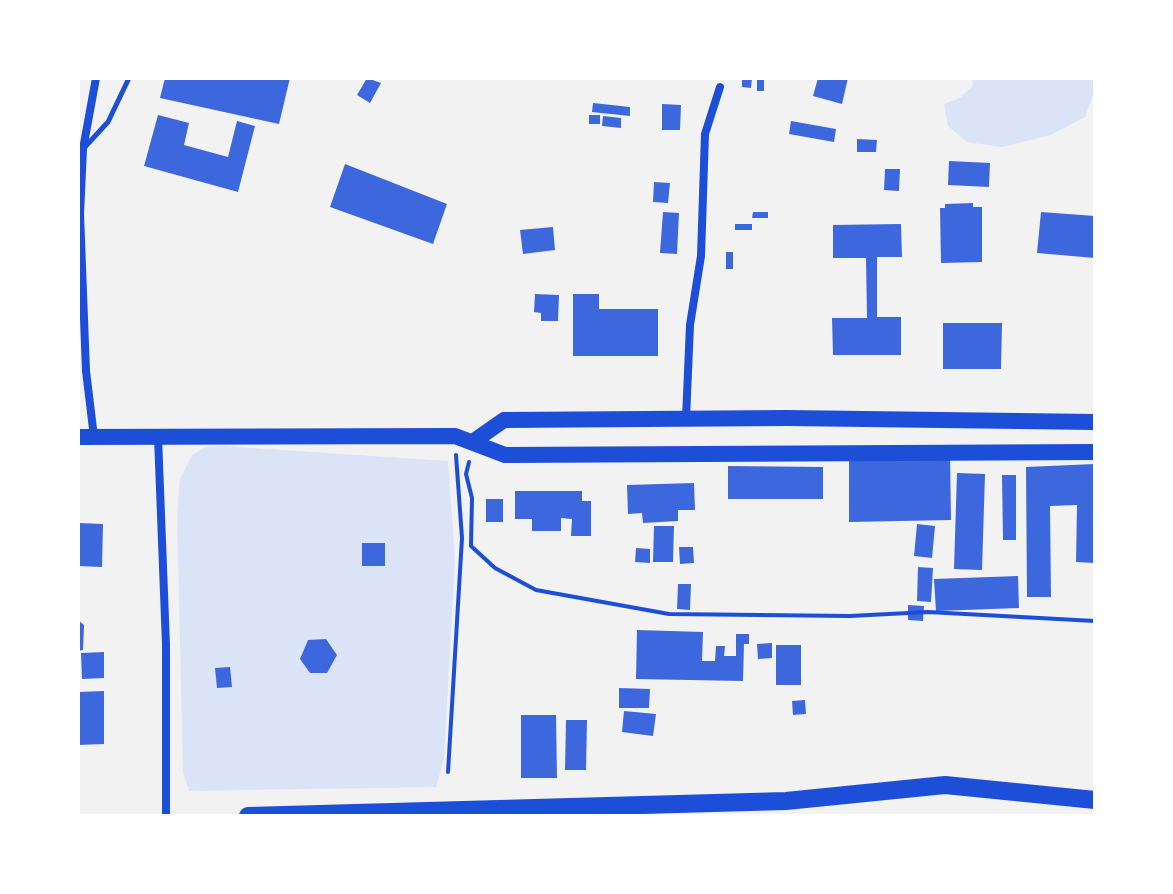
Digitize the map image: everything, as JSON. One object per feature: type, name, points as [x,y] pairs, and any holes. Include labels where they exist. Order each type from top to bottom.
[{"type":"highway","points":[[248,816],[786,801],[945,785],[1095,800]]},
{"type":"main road","points":[[474,441],[504,420],[1095,422]]},
{"type":"main road","points":[[86,437],[455,436],[505,455],[1095,452]]},
{"type":"street","points":[[86,437],[80,214],[83,149],[96,78]]},
{"type":"street","points":[[686,420],[690,325],[701,256],[705,134],[720,87]]},
{"type":"street","points":[[158,436],[166,645],[166,816]]},
{"type":"lane","points":[[83,149],[108,122],[129,78]]},
{"type":"path","points":[[448,772],[462,538],[455,436]]},
{"type":"path","points":[[474,441],[466,474],[472,498],[471,546],[495,568],[536,590],[669,614],[820,616],[928,612],[1095,621]]},
{"type":"shaded area","points":[[972,78],[1095,78],[1095,90],[1085,117],[1051,135],[1002,147],[967,142],[948,126],[944,104],[960,98],[973,85]]},
{"type":"shaded area","points":[[206,447],[448,461],[455,559],[444,759],[436,787],[189,791],[183,772],[177,516],[180,479],[192,455]]},
{"type":"building","points":[[165,78],[290,78],[279,124],[160,98]]},
{"type":"building","points":[[367,78],[381,83],[370,103],[357,95]]},
{"type":"building","points":[[742,78],[752,78],[751,88],[742,87]]},
{"type":"building","points":[[757,78],[764,78],[764,91],[757,91]]},
{"type":"building","points":[[818,78],[848,78],[842,104],[813,96]]},
{"type":"building","points":[[593,103],[630,107],[630,116],[592,112]]},
{"type":"building","points":[[662,104],[681,105],[680,130],[662,130]]},
{"type":"building","points":[[158,115],[189,123],[184,145],[228,157],[237,121],[255,126],[238,192],[144,166]]},
{"type":"building","points":[[589,115],[600,115],[600,124],[589,124]]},
{"type":"building","points":[[603,116],[621,118],[621,128],[602,126]]},
{"type":"building","points":[[791,121],[836,129],[834,142],[789,134]]},
{"type":"building","points":[[857,139],[877,140],[876,152],[857,152]]},
{"type":"building","points":[[949,161],[990,163],[989,187],[948,185]]},
{"type":"building","points":[[345,164],[447,204],[433,244],[330,207]]},
{"type":"building","points":[[885,169],[900,169],[899,191],[884,190]]},
{"type":"building","points":[[654,182],[670,183],[668,203],[653,202]]},
{"type":"building","points":[[973,203],[973,207],[982,207],[982,262],[941,263],[940,208],[945,208],[945,204]]},
{"type":"building","points":[[663,212],[679,213],[677,254],[660,253]]},
{"type":"building","points":[[753,212],[768,212],[768,218],[752,218]]},
{"type":"building","points":[[1041,212],[1095,216],[1095,258],[1037,253]]},
{"type":"building","points":[[735,224],[752,224],[752,230],[735,230]]},
{"type":"building","points":[[901,224],[902,257],[877,257],[877,317],[901,317],[901,355],[833,355],[832,318],[867,318],[866,258],[833,258],[833,225]]},
{"type":"building","points":[[553,227],[555,250],[523,254],[520,230]]},
{"type":"building","points":[[726,252],[733,252],[733,269],[726,269]]},
{"type":"building","points":[[535,294],[559,295],[558,321],[541,321],[541,313],[534,312]]},
{"type":"building","points":[[573,294],[599,294],[599,309],[658,309],[658,356],[573,356]]},
{"type":"building","points":[[943,323],[1002,323],[1001,369],[943,369]]},
{"type":"building","points":[[950,453],[951,520],[849,522],[849,455]]},
{"type":"building","points":[[1095,464],[1095,563],[1076,562],[1077,505],[1050,506],[1051,597],[1027,597],[1026,467]]},
{"type":"building","points":[[728,466],[823,467],[823,499],[728,499]]},
{"type":"building","points":[[957,473],[985,474],[982,570],[954,569]]},
{"type":"building","points":[[1002,475],[1016,475],[1016,540],[1003,540]]},
{"type":"building","points":[[694,483],[695,510],[678,510],[678,521],[643,523],[642,513],[628,514],[627,485]]},
{"type":"building","points":[[515,491],[582,491],[582,501],[591,501],[591,536],[571,536],[572,519],[561,518],[561,531],[532,531],[532,519],[515,519]]},
{"type":"building","points":[[486,499],[503,499],[503,522],[486,522]]},
{"type":"building","points":[[78,523],[103,524],[102,567],[78,566]]},
{"type":"building","points":[[917,524],[935,526],[932,558],[914,556]]},
{"type":"building","points":[[654,526],[674,526],[673,562],[653,562]]},
{"type":"building","points":[[362,543],[385,543],[385,566],[362,566]]},
{"type":"building","points":[[679,547],[693,547],[694,563],[680,564]]},
{"type":"building","points":[[636,548],[650,549],[650,563],[635,562]]},
{"type":"building","points":[[918,567],[933,568],[931,602],[917,601]]},
{"type":"building","points":[[1018,576],[1019,608],[936,611],[934,579]]},
{"type":"building","points":[[678,584],[691,584],[690,610],[677,609]]},
{"type":"building","points":[[908,605],[924,606],[923,621],[908,620]]},
{"type":"building","points":[[78,620],[84,625],[83,650],[78,651]]},
{"type":"building","points":[[637,630],[703,632],[702,661],[715,661],[716,646],[725,646],[724,656],[736,656],[736,634],[749,634],[749,644],[744,644],[743,681],[636,679]]},
{"type":"building","points":[[326,639],[337,655],[327,673],[310,673],[300,659],[308,640]]},
{"type":"building","points":[[772,643],[772,658],[758,659],[757,644]]},
{"type":"building","points":[[776,645],[801,645],[801,685],[776,685]]},
{"type":"building","points":[[104,652],[104,678],[82,679],[81,653]]},
{"type":"building","points":[[230,667],[232,687],[217,688],[215,668]]},
{"type":"building","points":[[619,688],[650,689],[649,708],[619,708]]},
{"type":"building","points":[[104,691],[104,744],[78,745],[78,692]]},
{"type":"building","points":[[805,700],[806,714],[793,715],[792,701]]},
{"type":"building","points":[[624,711],[656,714],[653,736],[622,732]]},
{"type":"building","points":[[521,715],[556,715],[557,778],[521,778]]},
{"type":"building","points":[[566,720],[587,720],[586,770],[565,770]]}]
